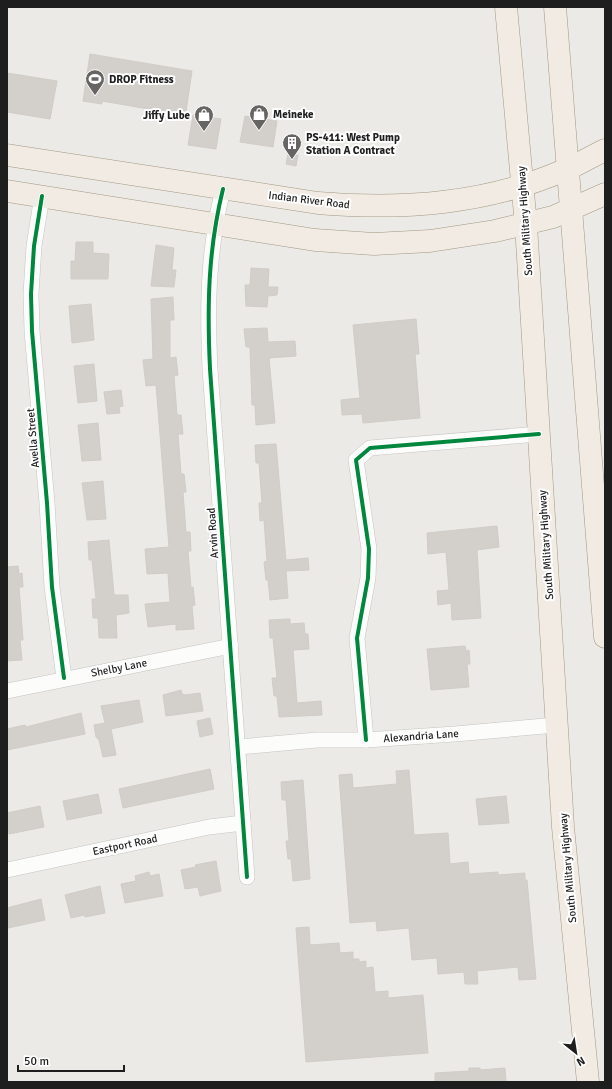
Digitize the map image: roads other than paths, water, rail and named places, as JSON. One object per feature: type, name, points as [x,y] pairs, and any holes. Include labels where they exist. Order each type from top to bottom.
[{"type":"main road","name":"South Military Highway","points":[[506,7],[526,224],[548,558],[556,724],[563,827],[588,1082]]},
{"type":"main road","points":[[555,7],[605,638]]},
{"type":"main road","name":"Indian River Road","points":[[7,155],[318,203],[353,206],[404,206],[450,203],[488,196],[523,186],[568,169],[605,150]]},
{"type":"main road","points":[[7,191],[315,240],[374,244],[464,237],[526,224],[572,210],[605,194]]},
{"type":"street","name":"Arvin Road","points":[[223,189],[214,224],[209,272],[208,320],[210,369],[239,747],[247,877]]},
{"type":"street","name":"Avella Street","points":[[42,196],[34,246],[31,294],[32,331],[47,503],[52,587],[64,678]]},
{"type":"street","points":[[366,740],[357,638],[368,578],[369,548],[356,460],[370,448],[539,434]]},
{"type":"street","name":"Shelby Lane","points":[[7,691],[64,678],[231,646]]},
{"type":"street","name":"Alexandria Lane","points":[[239,747],[317,740],[366,740],[455,734],[556,724]]},
{"type":"street","name":"Eastport Road","points":[[7,870],[209,827],[243,822]]},
{"type":"place","name":"DROP Fitness","points":[[95,96]]},
{"type":"place","name":"Meineke","points":[[259,131]]},
{"type":"place","name":"Jiffy Lube","points":[[204,132]]},
{"type":"place","name":"PS-411: West Pump Station A Contract","points":[[292,160]]}]
